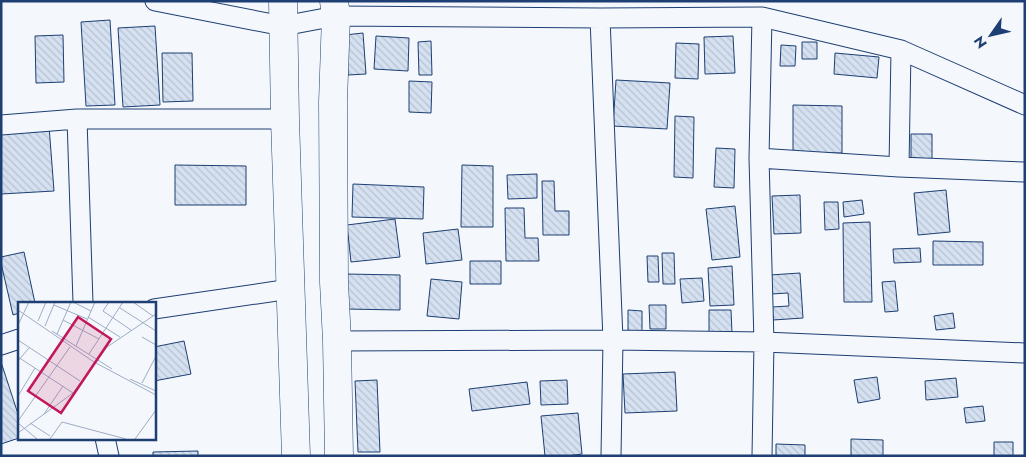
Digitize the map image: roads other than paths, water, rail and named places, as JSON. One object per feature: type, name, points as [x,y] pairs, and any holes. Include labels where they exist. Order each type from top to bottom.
[{"type":"highway","points":[[335,9],[333,102],[334,282],[339,456]]},
{"type":"highway","points":[[283,14],[296,456]]},
{"type":"street","points":[[155,1],[283,14],[335,9],[600,18],[762,17],[901,50],[1025,105]]},
{"type":"street","points":[[762,17],[759,158],[764,342],[762,456]]},
{"type":"street","points":[[600,18],[613,340],[611,456]]},
{"type":"street","points":[[899,167],[901,50]]},
{"type":"street","points":[[1,125],[77,119],[285,120]]},
{"type":"street","points":[[77,119],[83,302]]},
{"type":"street","points":[[759,158],[899,167],[1025,172]]},
{"type":"street","points":[[155,309],[290,289]]},
{"type":"street","points":[[1,345],[18,340]]},
{"type":"street","points":[[337,341],[613,340],[764,342],[1025,353]]},
{"type":"street","points":[[106,440],[109,456]]}]
